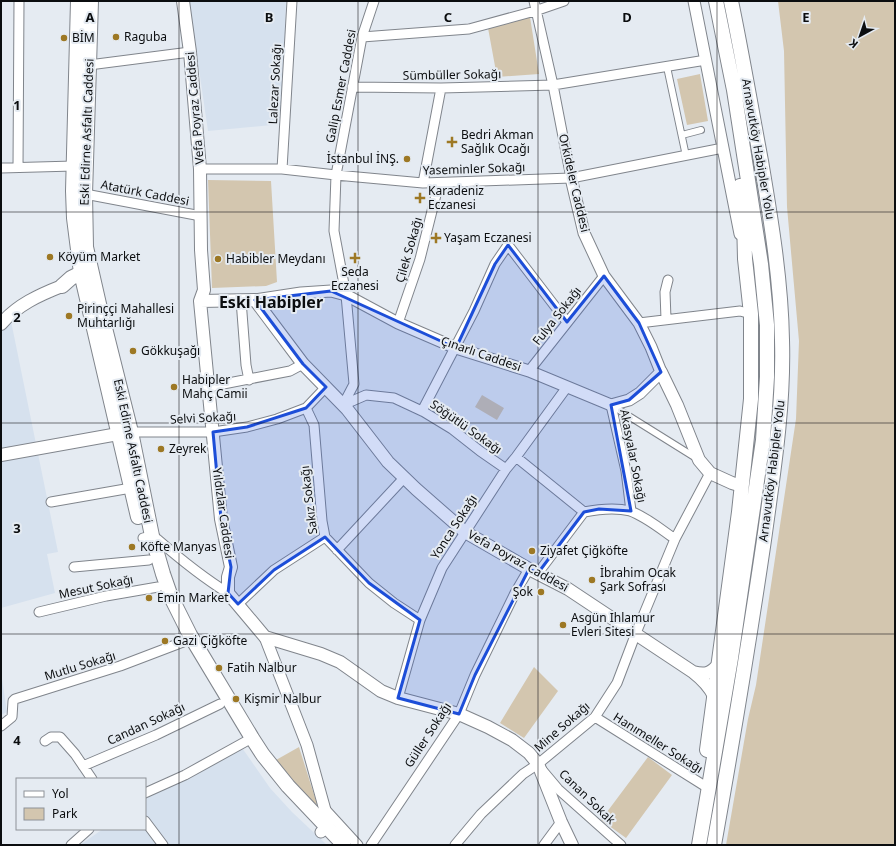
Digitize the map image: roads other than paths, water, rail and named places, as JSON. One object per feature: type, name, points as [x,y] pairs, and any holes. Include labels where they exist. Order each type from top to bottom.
[{"type":"main road","name":"Eski Edirne Asfaltı Caddesi","points":[[78,1],[74,218],[87,280],[148,537],[149,560],[167,610],[183,642],[220,704],[248,740],[324,830],[333,845]]},
{"type":"main road","name":"Eski Edirne Asfaltı Caddesi","points":[[91,1],[84,194],[87,280],[101,315],[124,433],[132,488],[148,537],[180,615],[248,740]]},
{"type":"main road","name":"Vefa Poyraz Caddesi","points":[[183,1],[190,52],[200,169],[201,216]]},
{"type":"main road","name":"Arnavutköy Habipler Yolu","points":[[699,845],[724,705],[763,440],[768,363],[767,318],[762,272],[734,90],[716,1]]},
{"type":"main road","name":"Arnavutköy Habipler Yolu","points":[[714,845],[754,611],[777,444],[781,404],[781,311],[776,260],[768,203],[731,1]]},
{"type":"main road","points":[[708,788],[707,750],[742,486],[751,399],[751,314],[744,259],[744,218],[735,139],[734,90]]},
{"type":"main road","name":"Yıldızlar Caddesi","points":[[201,216],[201,250],[204,290],[200,301],[222,520],[231,567],[228,577],[228,592]]},
{"type":"main road","points":[[1,324],[19,307],[41,294],[62,286],[71,278],[87,280]]},
{"type":"main road","name":"Vefa Poyraz Caddesi","points":[[255,300],[303,364],[343,405],[388,462],[465,532],[568,589],[636,633],[693,672],[704,681],[714,696]]},
{"type":"main road","name":"Çınarlı Caddesi","points":[[200,301],[255,300]]},
{"type":"main road","name":"Orkideler Caddesi","points":[[661,372],[677,405],[700,460]]},
{"type":"main road","points":[[1,455],[124,433]]},
{"type":"main road","name":"Çınarlı Caddesi","points":[[700,460],[710,473],[742,486]]},
{"type":"main road","points":[[731,658],[731,619],[736,581],[734,548]]},
{"type":"main road","points":[[228,592],[265,638],[321,654],[340,662],[381,691],[398,698],[459,714],[512,740],[529,753],[538,764],[561,822],[572,845]]},
{"type":"main road","points":[[693,672],[709,674],[718,666]]},
{"type":"main road","name":"Eski Edirne Asfaltı Caddesi","points":[[324,830],[344,845]]},
{"type":"street","points":[[18,167],[19,1]]},
{"type":"street","name":"Lalezar Sokağı","points":[[282,169],[292,1]]},
{"type":"street","name":"Galip Esmer Caddesi","points":[[343,405],[354,384],[346,295],[334,231],[336,175],[362,37],[374,1]]},
{"type":"street","name":"Orkideler Caddesi","points":[[534,1],[584,233],[604,276],[639,322],[661,372]]},
{"type":"street","points":[[362,37],[469,29],[536,11],[564,1]]},
{"type":"street","points":[[694,1],[744,259]]},
{"type":"street","points":[[89,66],[190,52]]},
{"type":"street","name":"Sümbüller Sokağı","points":[[352,87],[441,88],[553,85],[706,60]]},
{"type":"street","points":[[667,67],[686,156]]},
{"type":"street","points":[[423,183],[441,88]]},
{"type":"street","points":[[682,135],[701,130]]},
{"type":"street","name":"Yaseminler Sokağı","points":[[200,169],[282,169],[423,183],[571,178],[723,148]]},
{"type":"street","points":[[1,168],[74,166]]},
{"type":"street","name":"Çilek Sokağı","points":[[398,324],[420,259],[440,183]]},
{"type":"street","name":"Atatürk Caddesi","points":[[84,194],[201,216]]},
{"type":"street","points":[[422,411],[456,348],[484,291],[495,264],[508,245],[567,322]]},
{"type":"street","name":"Fulya Sokağı","points":[[529,371],[604,276]]},
{"type":"street","points":[[666,319],[665,292],[668,280]]},
{"type":"street","name":"Çınarlı Caddesi","points":[[255,300],[301,293],[331,291],[346,295],[398,324],[456,348],[529,371],[611,405],[700,460]]},
{"type":"street","points":[[241,300],[246,365],[249,380]]},
{"type":"street","points":[[639,322],[740,311],[751,314]]},
{"type":"street","points":[[208,387],[290,371],[303,364]]},
{"type":"street","points":[[611,405],[629,400],[640,393],[661,372]]},
{"type":"street","name":"Selvi Sokağı","points":[[124,433],[213,432],[247,427],[277,419],[306,408],[326,387]]},
{"type":"street","name":"Yonca Sokağı","points":[[398,698],[420,620],[442,568],[506,469],[567,387]]},
{"type":"street","name":"Söğütlü Sokağı","points":[[343,405],[366,396],[394,398],[422,411],[452,429],[480,452],[506,469]]},
{"type":"street","name":"Akasyalar Sokağı","points":[[611,405],[626,471],[631,512]]},
{"type":"street","name":"Sakız Sokağı","points":[[306,408],[314,425],[322,521],[325,537],[369,583],[394,603],[420,620]]},
{"type":"street","points":[[516,457],[584,512],[599,509],[631,512],[654,524],[675,539]]},
{"type":"street","name":"Mine Sokağı","points":[[455,845],[480,814],[523,774],[538,764],[595,717],[617,682],[675,539],[710,473]]},
{"type":"street","points":[[337,550],[404,478]]},
{"type":"street","points":[[51,502],[132,488]]},
{"type":"street","name":"Güller Sokağı","points":[[371,845],[459,714],[475,675],[515,593],[584,512]]},
{"type":"street","points":[[148,537],[189,567],[228,592]]},
{"type":"street","points":[[238,604],[274,570],[325,537]]},
{"type":"street","points":[[74,567],[149,560]]},
{"type":"street","name":"Mesut Sokağı","points":[[39,612],[106,596],[158,587]]},
{"type":"street","points":[[265,638],[307,745],[328,821],[324,830]]},
{"type":"street","name":"Mutlu Sokağı","points":[[1,726],[12,717],[14,699],[120,666],[183,642]]},
{"type":"street","name":"Candan Sokağı","points":[[83,766],[156,735],[220,704]]},
{"type":"street","name":"Hanımeller Sokağı","points":[[595,717],[708,788]]},
{"type":"street","points":[[44,741],[51,737],[60,737],[75,754],[91,778]]},
{"type":"street","points":[[146,793],[185,774],[248,740]]},
{"type":"street","name":"Canan Sokak","points":[[538,764],[558,788],[621,845]]},
{"type":"street","points":[[325,809],[358,845]]},
{"type":"street","points":[[146,822],[163,845]]},
{"type":"street","points":[[544,845],[561,822]]},
{"type":"street","points":[[71,845],[88,830]]},
{"type":"place","name":"Raguba","points":[[116,37]]},
{"type":"place","name":"BİM","points":[[64,38]]},
{"type":"place","name":"Bedri Akman Sağlık Ocağı","points":[[452,142]]},
{"type":"place","name":"İstanbul İNŞ.","points":[[407,159]]},
{"type":"place","name":"Karadeniz Eczanesi","points":[[420,198]]},
{"type":"place","name":"Yaşam Eczanesi","points":[[436,238]]},
{"type":"place","name":"Köyüm Market","points":[[50,257]]},
{"type":"place","name":"Seda Eczanesi","points":[[355,258]]},
{"type":"place","name":"Habibler Meydanı","points":[[218,259]]},
{"type":"place","name":"Pirinççi Mahallesi Muhtarlığı","points":[[69,316]]},
{"type":"place","name":"Gökkuşağı","points":[[133,351]]},
{"type":"place","name":"Habipler Mahç Camii","points":[[174,387]]},
{"type":"place","name":"Zeyrek","points":[[161,449]]},
{"type":"place","name":"Köfte Manyas","points":[[132,547]]},
{"type":"place","name":"Ziyafet Çiğköfte","points":[[532,551]]},
{"type":"place","name":"İbrahim Ocak Şark Sofrası","points":[[592,580]]},
{"type":"place","name":"Şok","points":[[541,592]]},
{"type":"place","name":"Emin Market","points":[[149,598]]},
{"type":"place","name":"Asgün Ihlamur Evleri Sitesi","points":[[563,625]]},
{"type":"place","name":"Gazi Çiğköfte","points":[[165,641]]},
{"type":"place","name":"Fatih Nalbur","points":[[219,668]]},
{"type":"place","name":"Kişmir Nalbur","points":[[236,699]]},
{"type":"district","name":"Eski Habipler","points":[[271,302]]}]
